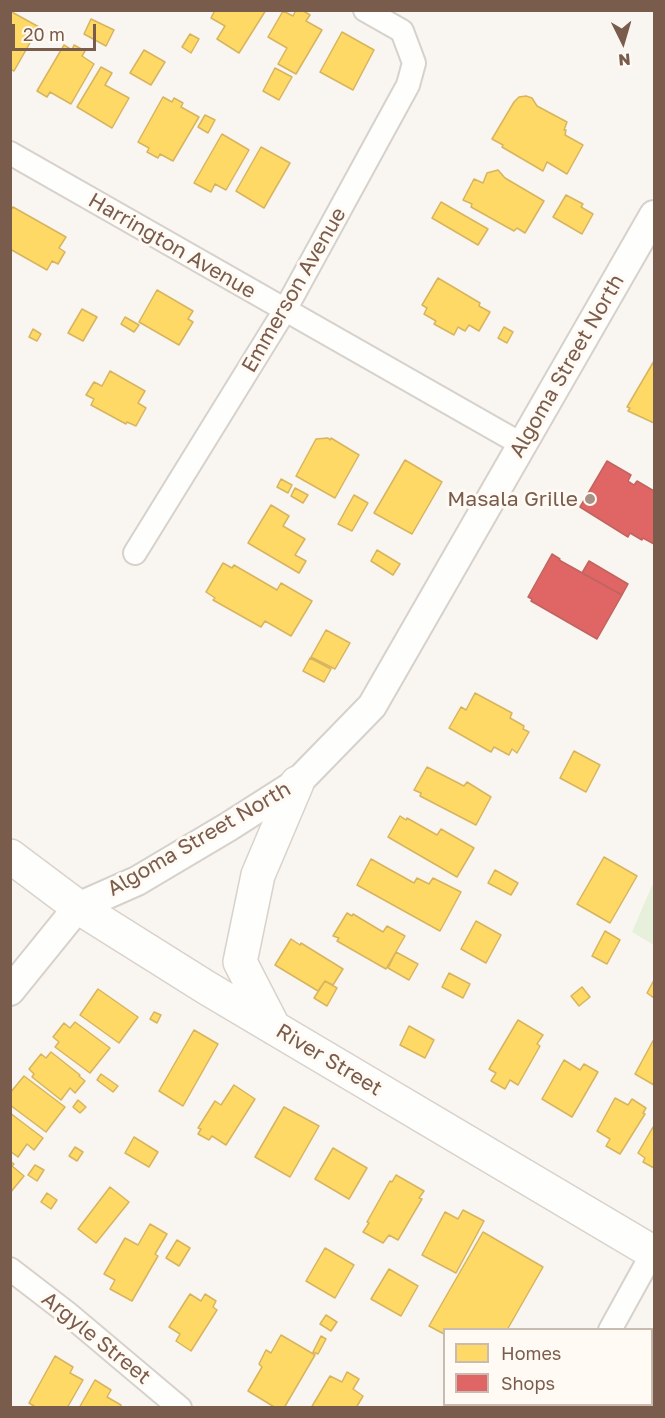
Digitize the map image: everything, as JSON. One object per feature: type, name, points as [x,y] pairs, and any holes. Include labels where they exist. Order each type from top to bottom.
[{"type":"main road","points":[[274,1028],[240,962],[258,875],[297,783]]},
{"type":"main road","name":"River Street","points":[[10,856],[78,907],[274,1028],[654,1253]]},
{"type":"street","name":"Emmerson Avenue","points":[[135,553],[285,310],[408,85],[414,63],[402,31],[365,10]]},
{"type":"street","name":"Harrington Avenue","points":[[10,153],[521,444]]},
{"type":"street","name":"Algoma Street North","points":[[10,991],[78,907],[137,881],[297,783],[372,706],[654,215]]},
{"type":"street","points":[[611,1328],[654,1253]]},
{"type":"street","name":"Argyle Street","points":[[10,1269],[66,1312],[179,1407]]},
{"type":"green space","points":[[654,881],[654,945],[632,932]]},
{"type":"building: Homes","points":[[215,10],[266,10],[239,53],[217,39],[225,26],[211,18]]},
{"type":"building: Homes","points":[[296,10],[302,10],[310,15],[306,21],[322,30],[296,74],[278,64],[287,48],[268,37],[283,11],[293,16]]},
{"type":"building: Homes","points":[[10,11],[39,27],[14,71],[10,69]]},
{"type":"building: Homes","points":[[91,19],[114,30],[106,46],[84,34]]},
{"type":"building: Homes","points":[[342,32],[374,50],[353,90],[320,72]]},
{"type":"building: Homes","points":[[190,34],[199,39],[191,53],[182,47]]},
{"type":"building: Homes","points":[[64,45],[72,50],[74,45],[85,51],[82,56],[94,64],[71,104],[50,92],[47,97],[37,91]]},
{"type":"building: Homes","points":[[144,50],[165,62],[151,85],[130,73]]},
{"type":"building: Homes","points":[[101,67],[112,73],[105,85],[129,98],[112,128],[77,107]]},
{"type":"building: Homes","points":[[275,68],[292,77],[279,100],[263,91]]},
{"type":"building: Homes","points":[[163,97],[172,102],[174,98],[183,103],[181,107],[199,117],[173,161],[160,154],[158,158],[147,152],[149,148],[138,142]]},
{"type":"building: Homes","points":[[519,97],[532,98],[537,106],[567,122],[565,135],[583,145],[567,174],[547,162],[543,171],[492,139],[514,102]]},
{"type":"building: Homes","points":[[205,115],[215,120],[208,133],[198,127]]},
{"type":"building: Homes","points":[[222,134],[249,150],[226,190],[215,184],[211,192],[194,183]]},
{"type":"building: Homes","points":[[261,147],[290,163],[264,208],[236,191]]},
{"type":"building: Homes","points":[[498,170],[505,178],[544,201],[525,233],[517,228],[514,231],[471,207],[472,204],[463,200],[474,179],[483,183],[487,173]]},
{"type":"building: Homes","points":[[566,195],[583,204],[581,207],[593,214],[582,234],[553,217]]},
{"type":"building: Homes","points":[[441,202],[488,229],[478,245],[432,218]]},
{"type":"building: Homes","points":[[13,207],[66,237],[59,248],[65,252],[58,264],[52,261],[47,270],[10,249],[10,211]]},
{"type":"building: Homes","points":[[438,278],[480,303],[479,306],[490,312],[479,331],[469,325],[465,331],[458,327],[454,335],[434,324],[436,321],[424,314],[427,308],[422,305]]},
{"type":"building: Homes","points":[[157,290],[193,311],[188,319],[193,322],[179,345],[139,322]]},
{"type":"building: Homes","points":[[82,309],[97,317],[83,341],[68,333]]},
{"type":"building: Homes","points":[[125,317],[139,325],[134,332],[121,324]]},
{"type":"building: Homes","points":[[504,327],[513,332],[507,343],[498,338]]},
{"type":"building: Homes","points":[[33,329],[41,334],[37,341],[29,337]]},
{"type":"building: Homes","points":[[654,361],[654,423],[628,411],[630,408],[627,407]]},
{"type":"building: Homes","points":[[110,371],[145,391],[138,403],[146,408],[136,426],[127,422],[126,424],[91,405],[94,399],[86,395],[94,382],[102,386]]},
{"type":"building: Homes","points":[[328,438],[359,455],[335,498],[296,476],[316,439]]},
{"type":"building: Homes","points":[[405,460],[442,482],[412,534],[374,513]]},
{"type":"building: Homes","points":[[281,479],[292,485],[288,493],[277,487]]},
{"type":"building: Homes","points":[[295,488],[308,495],[303,503],[291,496]]},
{"type":"building: Homes","points":[[354,495],[368,503],[352,531],[338,524]]},
{"type":"building: Homes","points":[[271,505],[289,516],[283,526],[305,539],[295,555],[306,561],[299,573],[248,543]]},
{"type":"building: Homes","points":[[377,550],[400,564],[393,575],[371,561]]},
{"type":"building: Homes","points":[[223,563],[232,568],[234,565],[277,590],[281,583],[312,601],[291,636],[265,621],[261,627],[213,600],[215,598],[206,592]]},
{"type":"building: Homes","points":[[326,630],[350,643],[335,669],[311,657]]},
{"type":"building: Homes","points":[[310,658],[331,669],[324,682],[303,671]]},
{"type":"building: Homes","points":[[475,693],[512,713],[510,718],[524,726],[523,729],[529,732],[517,753],[512,749],[509,755],[494,747],[491,752],[449,728],[461,707],[466,710]]},
{"type":"building: Homes","points":[[574,751],[600,765],[586,792],[560,778]]},
{"type":"building: Homes","points":[[427,767],[464,786],[467,782],[491,797],[476,825],[420,796],[421,793],[414,790]]},
{"type":"building: Homes","points":[[400,816],[437,835],[441,829],[474,848],[457,877],[388,837]]},
{"type":"building: Homes","points":[[604,857],[637,876],[610,923],[577,904]]},
{"type":"building: Homes","points":[[371,859],[414,883],[417,878],[429,884],[433,878],[461,892],[440,931],[357,885]]},
{"type":"building: Homes","points":[[495,870],[518,883],[511,895],[488,883]]},
{"type":"building: Homes","points":[[347,913],[352,916],[353,914],[383,932],[387,926],[405,936],[386,969],[337,941],[339,938],[333,936]]},
{"type":"building: Homes","points":[[476,921],[501,935],[486,963],[461,949]]},
{"type":"building: Homes","points":[[605,931],[620,940],[607,964],[592,956]]},
{"type":"building: Homes","points":[[291,939],[343,969],[333,985],[325,981],[318,991],[275,965]]},
{"type":"building: Homes","points":[[396,952],[418,964],[409,980],[388,968]]},
{"type":"building: Homes","points":[[449,973],[470,984],[463,998],[442,987]]},
{"type":"building: Homes","points":[[654,980],[654,998],[647,993]]},
{"type":"building: Homes","points":[[325,981],[337,988],[327,1006],[314,998]]},
{"type":"building: Homes","points":[[582,987],[590,997],[579,1006],[571,996]]},
{"type":"building: Homes","points":[[98,989],[138,1017],[119,1043],[80,1015]]},
{"type":"building: Homes","points":[[154,1012],[161,1015],[157,1023],[150,1019]]},
{"type":"building: Homes","points":[[518,1020],[543,1035],[537,1044],[540,1046],[518,1085],[510,1080],[505,1089],[491,1081],[496,1073],[489,1069]]},
{"type":"building: Homes","points":[[75,1022],[110,1048],[90,1073],[55,1047],[59,1042],[53,1037],[64,1023],[70,1028]]},
{"type":"building: Homes","points":[[409,1026],[434,1040],[425,1058],[400,1045]]},
{"type":"building: Homes","points":[[194,1030],[218,1044],[183,1106],[159,1091]]},
{"type":"building: Homes","points":[[654,1039],[654,1085],[635,1074]]},
{"type":"building: Homes","points":[[51,1052],[85,1081],[75,1093],[70,1088],[61,1100],[32,1077],[34,1074],[29,1069],[41,1054],[46,1058]]},
{"type":"building: Homes","points":[[564,1060],[580,1070],[584,1064],[598,1072],[572,1117],[542,1099]]},
{"type":"building: Homes","points":[[101,1074],[118,1086],[113,1092],[97,1080]]},
{"type":"building: Homes","points":[[24,1076],[65,1107],[46,1132],[10,1105],[10,1093]]},
{"type":"building: Homes","points":[[234,1085],[255,1099],[226,1145],[212,1136],[209,1140],[198,1134],[201,1129],[198,1128],[215,1101],[221,1105]]},
{"type":"building: Homes","points":[[615,1098],[628,1105],[632,1099],[646,1108],[643,1113],[645,1114],[620,1154],[606,1146],[610,1139],[597,1131]]},
{"type":"building: Homes","points":[[78,1100],[86,1107],[80,1113],[73,1107]]},
{"type":"building: Homes","points":[[284,1107],[319,1126],[290,1177],[255,1157]]},
{"type":"building: Homes","points":[[10,1113],[43,1138],[34,1150],[27,1144],[18,1157],[10,1151]]},
{"type":"building: Homes","points":[[653,1127],[654,1168],[643,1162],[645,1158],[638,1153]]},
{"type":"building: Homes","points":[[134,1137],[158,1152],[149,1167],[125,1153]]},
{"type":"building: Homes","points":[[75,1147],[83,1152],[77,1161],[69,1156]]},
{"type":"building: Homes","points":[[333,1148],[367,1168],[349,1199],[315,1179]]},
{"type":"building: Homes","points":[[10,1161],[14,1164],[12,1166],[24,1176],[10,1193]]},
{"type":"building: Homes","points":[[35,1165],[44,1170],[37,1181],[28,1175]]},
{"type":"building: Homes","points":[[396,1175],[424,1191],[419,1198],[422,1199],[398,1240],[389,1235],[383,1243],[363,1232],[390,1181],[392,1182]]},
{"type":"building: Homes","points":[[110,1187],[129,1202],[96,1243],[78,1229]]},
{"type":"building: Homes","points":[[47,1193],[57,1200],[51,1209],[41,1202]]},
{"type":"building: Homes","points":[[463,1210],[484,1221],[456,1273],[422,1255],[445,1212],[458,1219]]},
{"type":"building: Homes","points":[[150,1224],[167,1234],[155,1254],[158,1256],[132,1301],[110,1289],[115,1280],[104,1274],[125,1238],[138,1245]]},
{"type":"building: Homes","points":[[483,1232],[543,1267],[508,1328],[443,1328],[443,1333],[429,1326]]},
{"type":"building: Homes","points":[[177,1240],[190,1248],[179,1266],[166,1258]]},
{"type":"building: Homes","points":[[325,1248],[354,1265],[335,1298],[306,1281]]},
{"type":"building: Homes","points":[[389,1269],[418,1286],[401,1316],[371,1299]]},
{"type":"building: Homes","points":[[190,1294],[201,1301],[205,1294],[216,1301],[213,1307],[217,1310],[191,1351],[176,1341],[180,1334],[169,1327]]},
{"type":"building: Homes","points":[[326,1315],[337,1322],[331,1331],[320,1324]]},
{"type":"building: Homes","points":[[281,1335],[315,1355],[284,1408],[276,1408],[248,1391],[262,1367],[259,1364],[266,1350],[271,1353]]},
{"type":"building: Homes","points":[[321,1336],[326,1339],[318,1354],[313,1352]]},
{"type":"building: Homes","points":[[55,1356],[73,1367],[70,1373],[83,1380],[67,1408],[37,1408],[29,1403]]},
{"type":"building: Homes","points":[[347,1372],[359,1379],[353,1389],[363,1396],[356,1408],[311,1408],[330,1376],[342,1382]]},
{"type":"building: Homes","points":[[95,1380],[111,1390],[107,1397],[121,1405],[120,1408],[79,1408]]},
{"type":"building: Shops","points":[[607,461],[631,475],[628,481],[634,485],[637,481],[654,491],[654,544],[630,533],[628,537],[580,507]]},
{"type":"building: Shops","points":[[552,554],[622,595],[597,639],[531,601],[532,599],[528,597]]},
{"type":"building: Shops","points":[[589,561],[628,584],[622,595],[582,573]]},
{"type":"place","name":"Masala Grille","points":[[590,499]]}]
